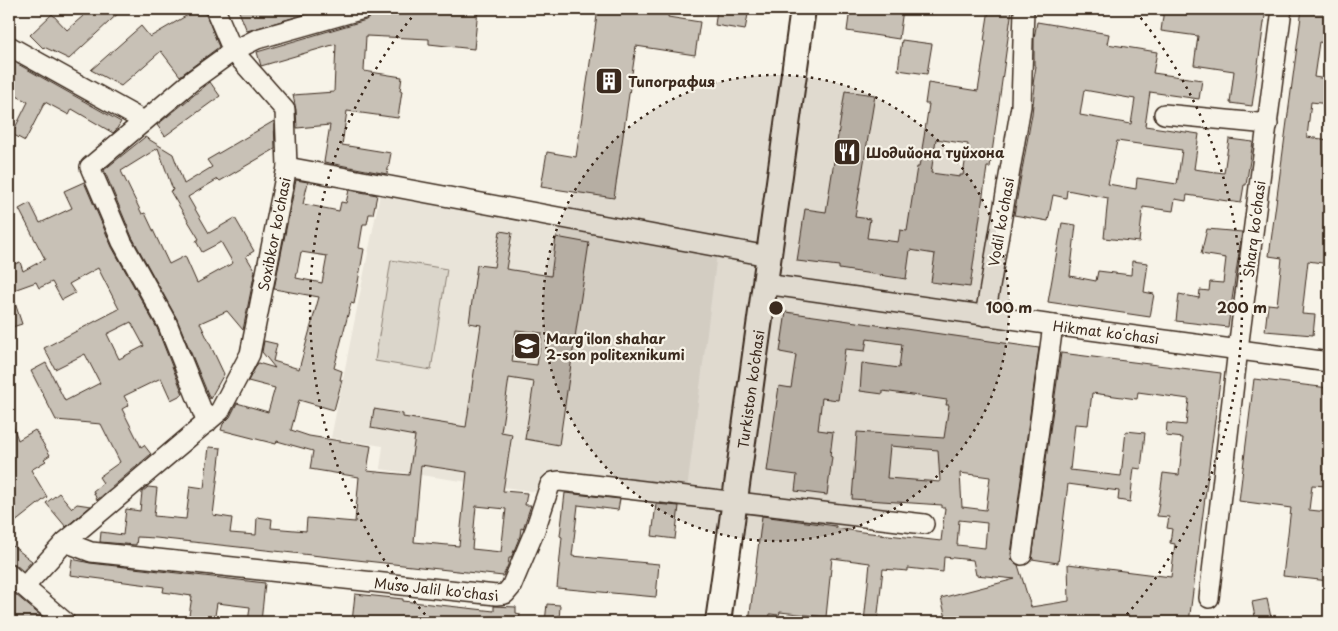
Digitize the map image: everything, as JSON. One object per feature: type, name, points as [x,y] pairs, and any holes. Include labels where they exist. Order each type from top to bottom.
[{"type":"main road","name":"Turkiston ko’chasi","points":[[718,622],[803,9]]},
{"type":"street","name":"Soxibkor ko'chasi","points":[[25,586],[65,542],[220,411],[250,354],[287,166],[286,110],[233,51],[215,9]]},
{"type":"street","points":[[207,423],[167,323],[122,242],[90,167],[193,80],[233,51],[257,40],[363,9]]},
{"type":"street","name":"Vodil koʻchasi","points":[[985,316],[1021,106],[1024,9]]},
{"type":"street","name":"Sharq koʻchasi","points":[[1209,598],[1238,349],[1282,9]]},
{"type":"street","points":[[9,46],[144,121]]},
{"type":"street","points":[[1164,114],[1268,124]]},
{"type":"street","points":[[287,166],[768,256]]},
{"type":"street","name":"Hikmat koʻchasi","points":[[765,284],[985,316],[1329,362]]},
{"type":"street","points":[[1022,555],[1053,325]]},
{"type":"street","name":"Muso Jalil ko'chasi","points":[[65,542],[91,552],[496,595],[505,594],[511,587],[535,530],[550,485],[553,482],[560,481],[735,501]]},
{"type":"street","points":[[735,501],[924,524]]},
{"type":"street","points":[[9,574],[65,622]]},
{"type":"shaded area","name":"Margʻilon shahar 2-son politexnikumi","points":[[380,194],[717,254],[687,490],[546,471],[537,492],[380,469],[383,446],[331,438]]},
{"type":"shaded area","points":[[391,260],[447,269],[431,370],[375,361]]},
{"type":"building","points":[[91,9],[123,9],[69,59],[43,48],[30,35],[52,14],[67,30]]},
{"type":"building","points":[[198,9],[204,9],[219,47],[180,76],[161,51],[121,86],[91,70],[141,26],[150,37]]},
{"type":"building","points":[[238,9],[323,9],[247,31]]},
{"type":"building","points":[[374,9],[478,9],[474,49],[429,44],[429,39],[366,36],[364,71],[402,77],[398,118],[347,111],[342,145],[391,153],[387,174],[324,162],[330,125],[297,128],[293,95],[334,92],[336,44],[261,66],[257,52],[366,20],[371,16]]},
{"type":"building","name":"Типография","points":[[598,9],[669,9],[668,17],[700,22],[695,55],[636,46],[614,198],[541,187],[547,152],[576,157]]},
{"type":"building","points":[[717,9],[749,9],[745,30],[715,25]]},
{"type":"building","points":[[850,9],[903,9],[899,39],[847,31]]},
{"type":"building","points":[[989,9],[1012,9],[990,167],[987,167],[970,287],[931,282],[935,254],[910,250],[906,279],[839,269],[839,266],[797,261],[805,209],[826,212],[845,91],[875,95],[855,217],[870,219],[867,238],[898,242],[900,230],[907,231],[929,104],[925,104],[928,83],[978,91],[986,41],[984,41]],"holes":[[[936,139],[968,144],[963,175],[960,175],[960,177],[931,173]]]},
{"type":"building","points":[[1164,9],[1266,9],[1252,106],[1230,103],[1234,71],[1194,65],[1198,36],[1161,31]]},
{"type":"building","points":[[1302,9],[1329,9],[1329,44],[1319,42],[1314,77],[1327,79],[1326,88],[1329,88],[1329,104],[1311,102],[1307,137],[1329,140],[1329,264],[1308,261],[1302,314],[1315,315],[1313,335],[1265,331],[1268,304],[1277,305],[1282,258],[1269,256]]},
{"type":"building","points":[[1037,22],[1109,34],[1107,44],[1157,52],[1153,73],[1202,80],[1199,99],[1150,92],[1145,126],[1199,134],[1194,169],[1224,173],[1229,139],[1253,142],[1241,203],[1187,195],[1186,201],[1175,199],[1173,211],[1143,207],[1139,242],[1104,238],[1108,198],[1067,190],[1066,198],[1053,195],[1048,221],[1014,215],[1032,114],[1036,66],[1034,65],[1034,38]],"holes":[[[1084,90],[1135,99],[1131,124],[1080,115]],[[1117,141],[1182,150],[1177,184],[1137,178],[1136,189],[1108,184]]]},
{"type":"building","points":[[902,40],[932,44],[927,74],[898,70]]},
{"type":"building","points":[[9,59],[121,122],[113,133],[72,109],[69,115],[45,102],[25,141],[12,134],[28,102],[9,92]]},
{"type":"building","points":[[210,82],[220,96],[165,136],[157,125]]},
{"type":"building","points":[[274,121],[275,149],[188,197],[209,233],[235,218],[254,251],[246,256],[255,271],[243,330],[227,311],[200,323],[224,374],[210,399],[177,319],[132,237],[104,170],[145,137],[173,154],[184,184],[212,167],[207,160]],"holes":[[[158,148],[173,190],[170,191],[199,239],[196,241],[202,252],[221,242],[233,263],[197,283],[185,256],[169,264],[145,213],[142,214],[121,171]]]},
{"type":"building","points":[[296,180],[308,182],[303,204],[339,211],[341,202],[346,203],[349,190],[377,195],[373,214],[369,214],[367,224],[363,224],[359,248],[364,249],[354,304],[351,303],[334,368],[342,371],[340,380],[342,380],[334,410],[299,400],[291,430],[309,436],[371,446],[367,471],[409,475],[415,436],[371,428],[374,409],[403,414],[403,417],[466,427],[481,325],[469,323],[477,265],[494,267],[500,231],[512,233],[506,269],[551,276],[556,237],[589,243],[559,445],[525,439],[534,382],[509,378],[501,432],[512,434],[503,491],[527,493],[525,505],[531,505],[503,576],[156,538],[137,537],[136,545],[100,542],[101,532],[123,535],[126,509],[140,511],[142,492],[148,487],[157,488],[154,516],[186,519],[190,486],[204,488],[209,447],[221,448],[213,515],[232,518],[230,533],[256,535],[257,517],[272,519],[271,528],[306,531],[307,518],[355,522],[359,477],[310,469],[313,451],[277,441],[276,444],[221,430],[237,403],[268,412],[275,388],[248,381],[258,363],[275,368],[262,352],[264,341],[277,344],[273,361],[299,369],[319,297],[274,289]],"holes":[[[301,252],[327,256],[322,283],[296,278]],[[516,330],[542,333],[537,365],[512,362]],[[421,465],[467,472],[459,546],[414,542]],[[476,506],[506,509],[501,552],[472,549]]]},
{"type":"building","points":[[84,182],[112,247],[157,328],[183,394],[171,400],[161,378],[124,396],[129,405],[122,409],[141,447],[144,445],[151,454],[97,500],[93,491],[103,483],[99,477],[120,462],[101,424],[56,420],[31,371],[46,363],[65,401],[100,383],[85,354],[55,369],[44,348],[119,309],[98,268],[69,284],[75,293],[62,300],[52,282],[39,288],[36,282],[11,291],[22,324],[9,328],[9,266],[20,262],[23,271],[45,259],[19,209],[30,203],[40,223],[72,208],[64,191]],"holes":[[[131,322],[144,346],[119,359],[107,334]]]},
{"type":"building","points":[[1062,223],[1076,225],[1070,276],[1096,281],[1098,271],[1131,275],[1132,261],[1148,263],[1144,292],[1154,294],[1150,317],[1048,302]]},
{"type":"building","points":[[1207,229],[1242,232],[1228,327],[1176,321],[1179,294],[1199,298],[1200,290],[1209,291],[1210,282],[1223,283],[1226,258],[1201,254]]},
{"type":"building","points":[[786,312],[1039,348],[1011,554],[1012,560],[1018,565],[1031,607],[1069,601],[1068,564],[1171,577],[1175,544],[1170,543],[1172,529],[1167,528],[1169,517],[1157,516],[1163,473],[1179,475],[1183,438],[1166,436],[1167,423],[1186,425],[1189,399],[1138,392],[1137,399],[1092,393],[1088,425],[1075,424],[1070,470],[1121,476],[1126,431],[1145,433],[1141,469],[1134,468],[1130,502],[1118,500],[1119,491],[1068,484],[1058,563],[1032,559],[1061,353],[1221,373],[1189,622],[947,622],[941,598],[1015,579],[976,575],[973,560],[944,557],[943,572],[908,568],[908,571],[883,569],[877,622],[864,622],[870,563],[832,558],[826,617],[780,612],[779,615],[770,614],[769,622],[749,622],[762,516],[836,526],[836,528],[862,532],[941,541],[945,508],[942,508],[942,505],[852,499],[857,432],[944,438],[949,405],[946,405],[947,400],[883,391],[883,394],[860,391],[862,363],[899,368],[902,344],[867,339],[865,351],[845,349],[838,400],[822,398],[818,430],[833,432],[827,495],[795,491],[797,475],[767,471],[779,386],[791,388],[796,355],[780,352]],"holes":[[[890,446],[938,450],[940,482],[887,478]],[[960,473],[990,477],[986,510],[962,507]],[[959,520],[987,523],[985,548],[957,545]]]},
{"type":"building","points":[[1254,379],[1329,388],[1329,473],[1327,486],[1312,485],[1309,510],[1328,512],[1329,581],[1283,576],[1291,508],[1239,501]]},
{"type":"building","points":[[10,417],[18,440],[35,430],[50,455],[44,459],[46,461],[31,470],[47,497],[9,527]]},
{"type":"building","points":[[59,493],[72,508],[77,504],[91,506],[66,527],[46,503]]},
{"type":"building","points":[[565,493],[620,499],[618,510],[578,505],[572,556],[659,564],[656,597],[557,588]]},
{"type":"building","points":[[656,504],[679,506],[675,539],[652,536]]},
{"type":"building","points":[[9,543],[32,561],[23,571],[16,565],[9,563]]},
{"type":"building","points":[[72,559],[90,563],[265,583],[261,622],[248,622],[250,607],[217,603],[214,622],[188,622],[192,596],[163,592],[164,587],[70,575]]},
{"type":"building","points":[[9,589],[48,622],[9,622]]},
{"type":"building","points":[[355,594],[494,611],[494,606],[516,607],[516,613],[520,614],[519,622],[352,622]]},
{"type":"building","points":[[1267,599],[1272,622],[1256,622],[1252,602]]},
{"type":"building","points":[[547,604],[560,605],[559,622],[545,622]]},
{"type":"place","name":"Типография","points":[[609,81]]},
{"type":"place","name":"Шодийона туйхона","points":[[847,152]]},
{"type":"place","name":"Margʻilon shahar 2-son politexnikumi","points":[[527,346]]}]
